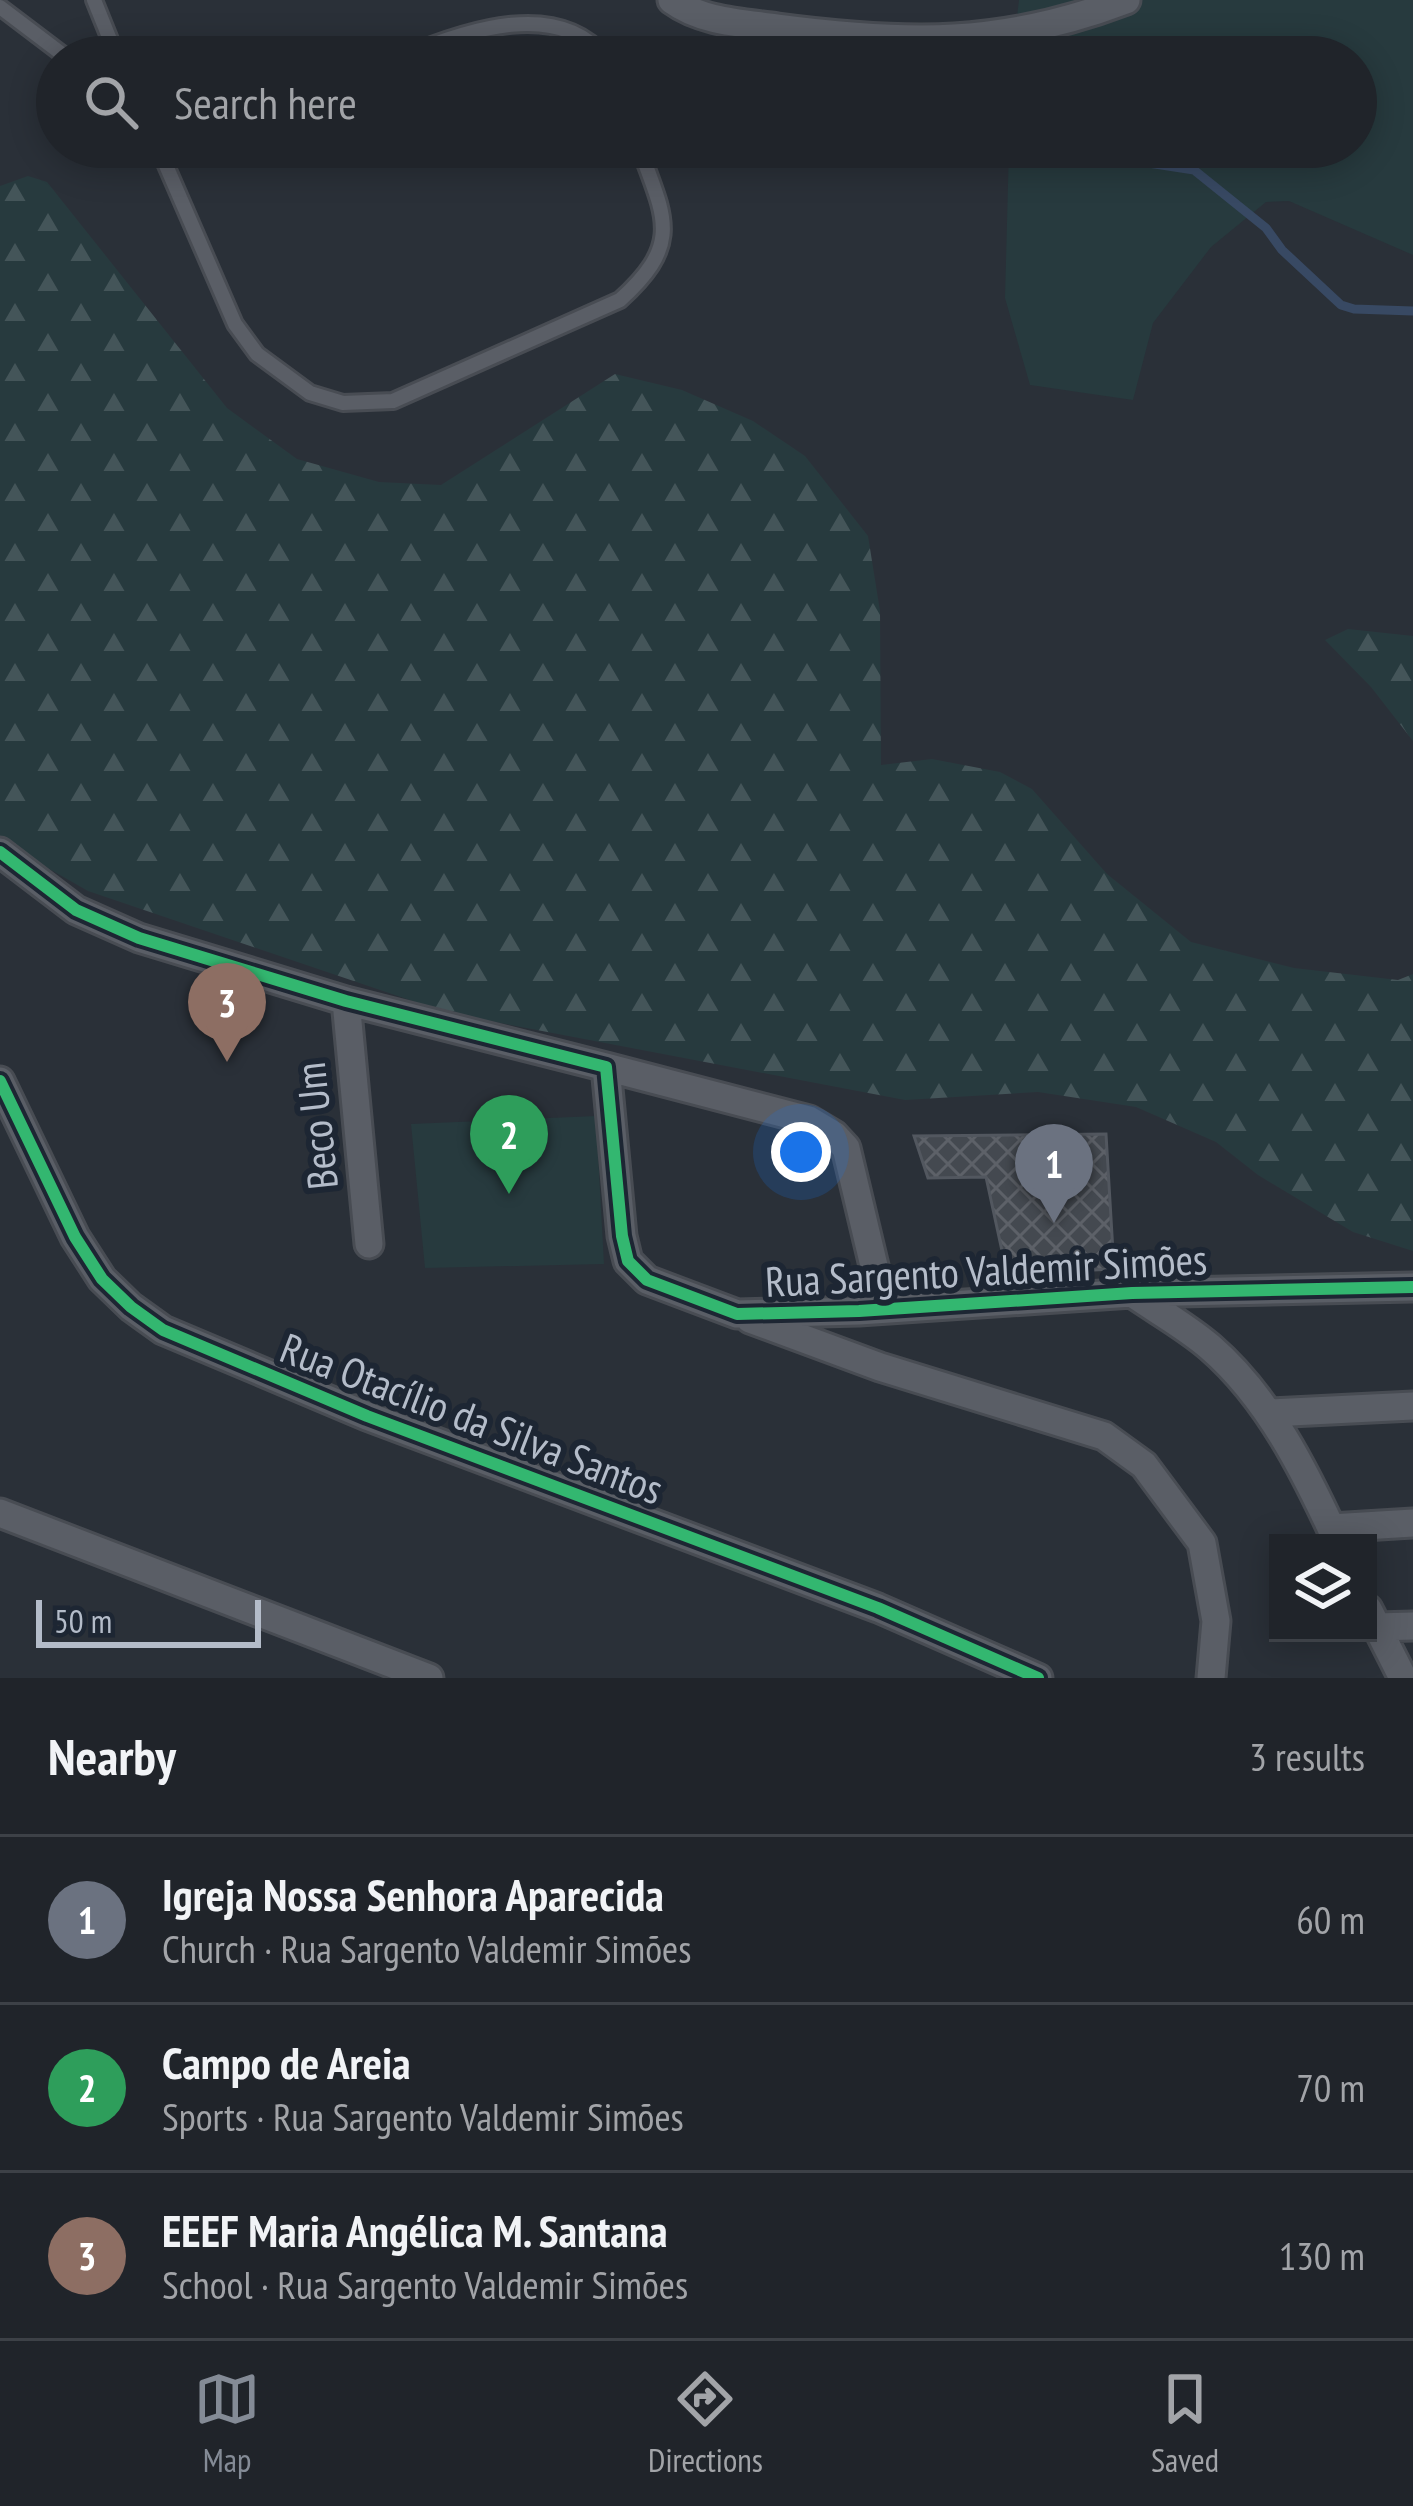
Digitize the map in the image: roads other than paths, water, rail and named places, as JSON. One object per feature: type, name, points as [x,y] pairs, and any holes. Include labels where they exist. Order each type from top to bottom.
[{"type":"street","points":[[1002,36],[1071,21],[1126,0]]},
{"type":"street","points":[[673,2],[715,19],[841,36]]},
{"type":"street","points":[[0,853],[76,910],[139,938],[346,1000],[809,1120],[834,1135],[850,1161],[875,1270]]},
{"type":"street","name":"Beco Um","points":[[346,1000],[369,1244]]},
{"type":"street","name":"Rua Sargento Valdemir Simões","points":[[605,1067],[628,1261],[647,1280],[737,1314],[1132,1293],[1413,1287]]},
{"type":"street","name":"Rua Otacílio da Silva Santos","points":[[0,1082],[75,1237],[102,1279],[163,1330],[367,1416],[878,1608],[1038,1678]]},
{"type":"street","points":[[1132,1293],[1208,1345],[1270,1414],[1333,1534]]},
{"type":"street","points":[[737,1314],[880,1367],[1104,1436],[1144,1465],[1202,1543],[1216,1621],[1211,1678]]},
{"type":"street","points":[[1270,1414],[1413,1406]]},
{"type":"street","points":[[0,1513],[429,1678]]},
{"type":"street","points":[[1346,1534],[1413,1523]]},
{"type":"street","points":[[1377,1619],[1413,1626]]},
{"type":"street","points":[[1377,1628],[1403,1678]]},
{"type":"lane","points":[[94,0],[109,36]]},
{"type":"lane","points":[[0,7],[38,36]]},
{"type":"lane","points":[[451,36],[519,7]]},
{"type":"lane","points":[[556,11],[591,36]]},
{"type":"lane","points":[[167,168],[235,324],[256,354],[310,393],[343,404],[393,401],[620,300],[644,278],[664,237],[662,209],[646,168]]},
{"type":"waterway","points":[[1181,168],[1194,170],[1266,228],[1282,250],[1341,305],[1413,311]]},
{"type":"place","name":"EEEF Maria Angélica M. Santana","points":[[227,1062]]},
{"type":"place","name":"Campo de Areia","points":[[509,1194]]},
{"type":"place","name":"Igreja Nossa Senhora Aparecida","points":[[1054,1223]]}]
